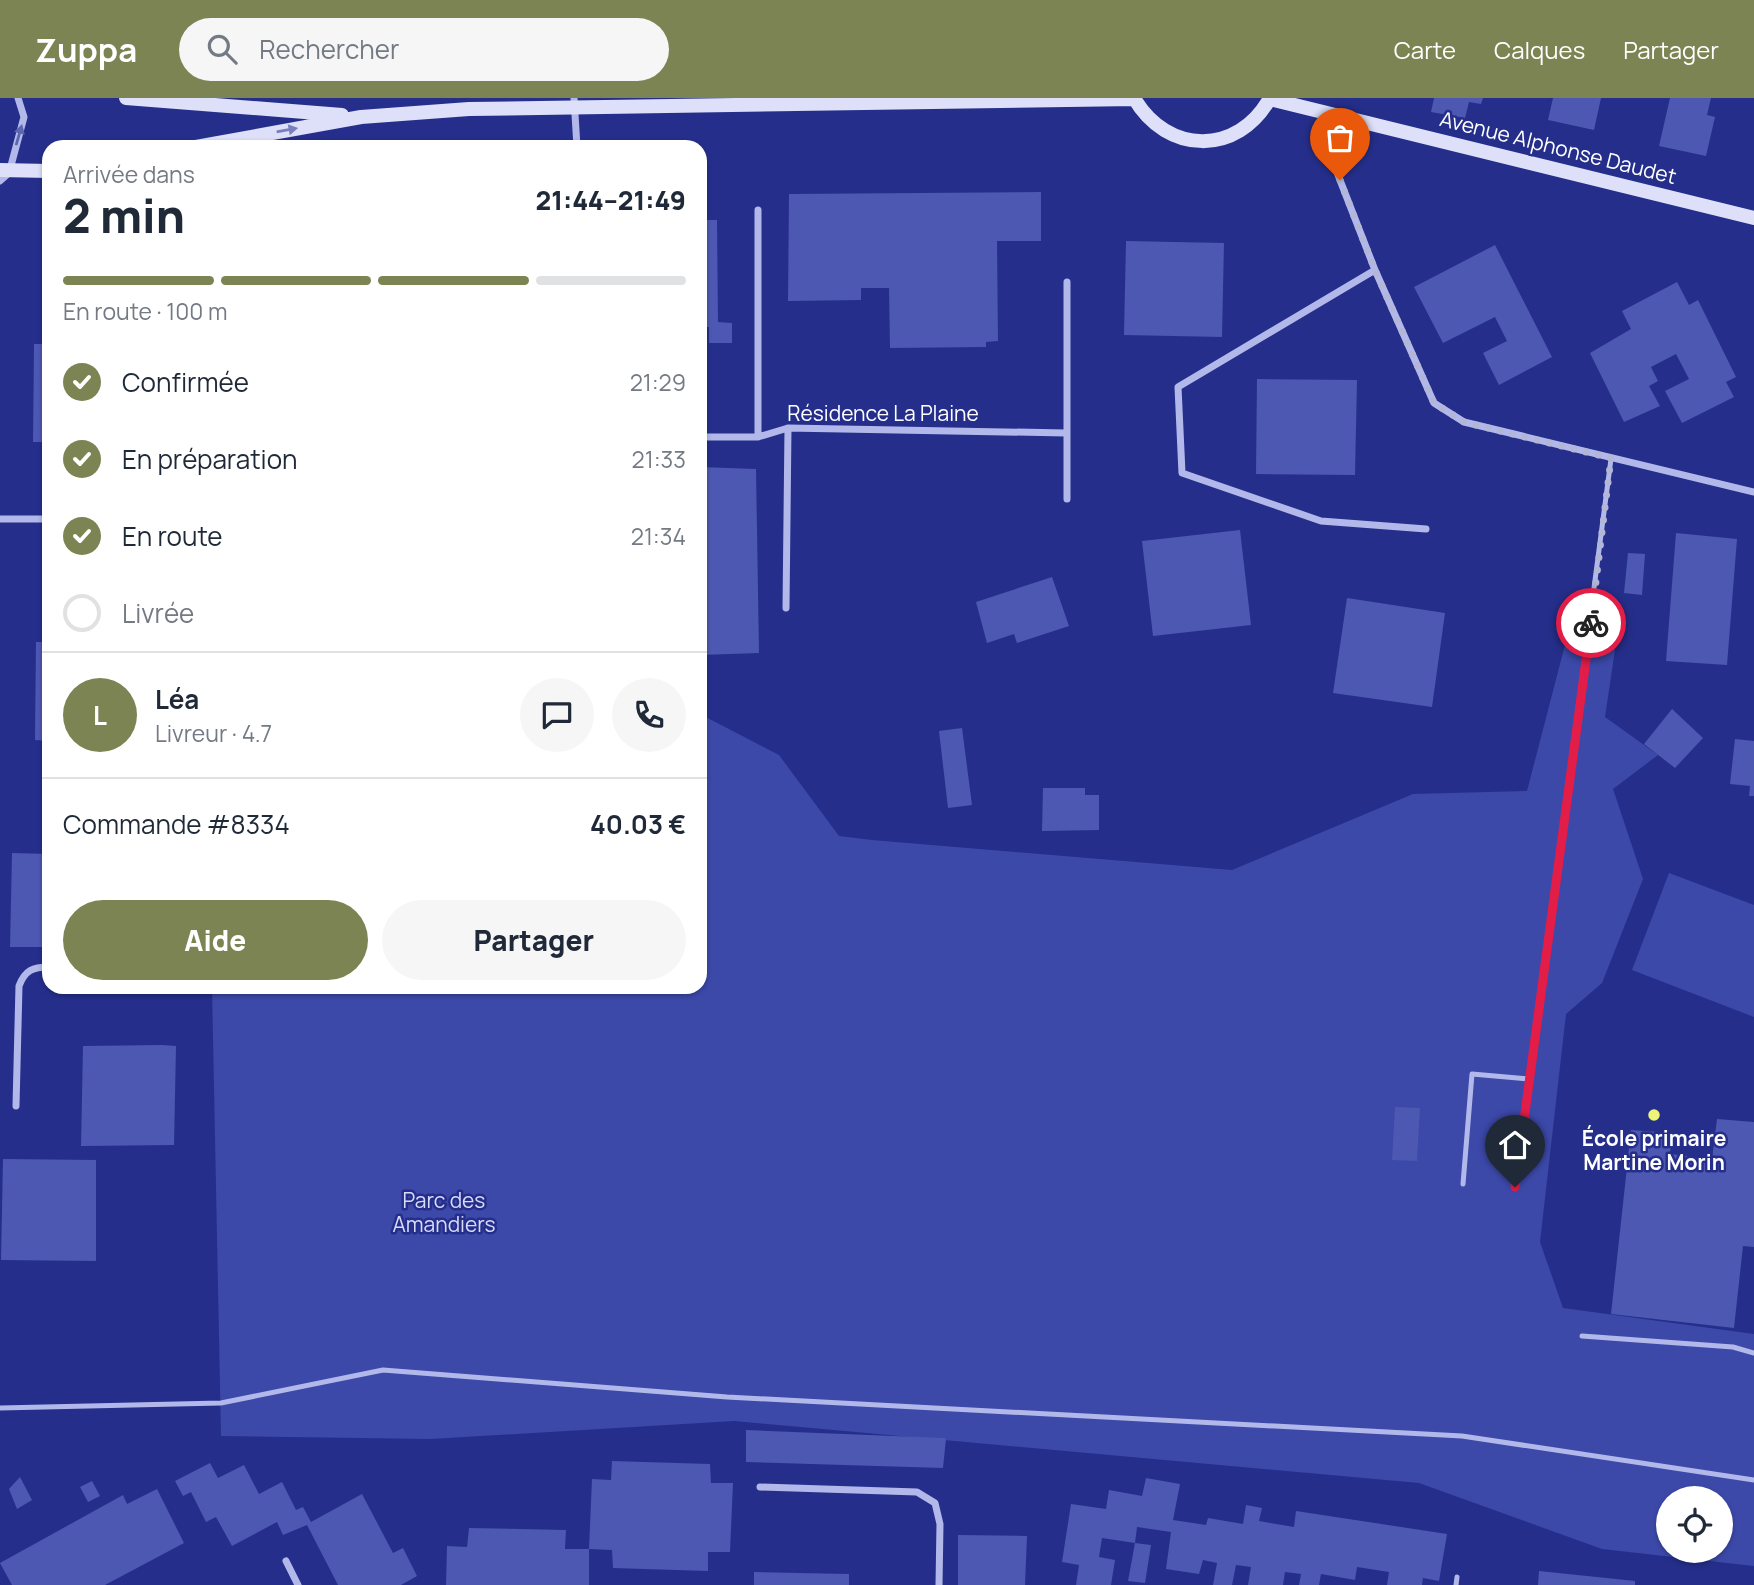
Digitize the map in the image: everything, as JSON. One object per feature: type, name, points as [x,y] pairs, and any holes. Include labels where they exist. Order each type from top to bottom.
[{"type":"main road","points":[[126,98],[361,117]]},
{"type":"main road","points":[[234,140],[361,117],[470,103],[1135,99],[1146,117],[1162,130],[1181,139],[1202,142],[1223,139],[1242,130],[1258,117],[1270,99]]},
{"type":"main road","name":"Avenue Alphonse Daudet","points":[[1270,99],[1754,218]]},
{"type":"main road","points":[[3,175],[42,172]]},
{"type":"street","points":[[3,175],[24,117],[18,98]]},
{"type":"street","points":[[574,103],[577,140]]},
{"type":"street","points":[[1335,116],[1331,157],[1375,270],[1434,403],[1464,422],[1754,492]]},
{"type":"street","points":[[758,210],[758,437]]},
{"type":"street","points":[[1375,270],[1178,387],[1182,473],[1321,521],[1426,529]]},
{"type":"street","points":[[1067,282],[1067,499]]},
{"type":"street","points":[[786,608],[788,428]]},
{"type":"street","name":"Résidence La Plaine","points":[[707,437],[758,437],[788,428],[1066,433]]},
{"type":"street","points":[[0,519],[42,519]]},
{"type":"street","points":[[16,1106],[19,986],[23,975],[35,967],[42,967]]},
{"type":"street","points":[[760,1487],[917,1492],[935,1503],[940,1524],[939,1585]]},
{"type":"street","points":[[286,1561],[298,1585]]},
{"type":"lane","points":[[1515,1187],[1611,458]]},
{"type":"lane","points":[[1463,1184],[1472,1074],[1529,1079]]},
{"type":"lane","points":[[1582,1336],[1733,1348],[1754,1353]]},
{"type":"lane","points":[[0,1408],[221,1403],[383,1370],[727,1396],[1462,1436],[1754,1480]]},
{"type":"lane","points":[[1456,1585],[1457,1577]]},
{"type":"green space","name":"Parc des Amandiers","points":[[1573,614],[1620,616],[1605,717],[1658,755],[1613,789],[1643,879],[1602,983],[1566,1014],[1540,1242],[1563,1308],[1754,1334],[1754,1566],[1727,1563],[1733,1563],[1733,1486],[1656,1486],[1656,1555],[1602,1549],[1419,1483],[734,1421],[431,1439],[221,1436],[212,994],[707,994],[707,718],[779,755],[839,836],[1232,870],[1413,794],[1527,791]]},
{"type":"green space","points":[[1669,873],[1754,905],[1754,1017],[1632,970]]},
{"type":"building","points":[[1434,98],[1483,98],[1481,104],[1469,102],[1465,118],[1431,112]]},
{"type":"building","points":[[1553,98],[1601,98],[1594,130],[1548,120]]},
{"type":"building","points":[[1670,98],[1711,98],[1707,115],[1715,117],[1706,156],[1659,146]]},
{"type":"building","points":[[1041,192],[1041,241],[997,241],[998,341],[986,342],[986,347],[890,348],[889,288],[861,288],[861,300],[788,301],[789,194]]},
{"type":"building","points":[[707,220],[717,220],[718,322],[732,323],[732,343],[709,343]]},
{"type":"building","points":[[1126,241],[1224,243],[1222,337],[1124,335]]},
{"type":"building","points":[[1495,245],[1552,357],[1499,385],[1483,353],[1507,341],[1495,317],[1443,343],[1414,287]]},
{"type":"building","points":[[1677,282],[1689,305],[1698,300],[1736,377],[1726,382],[1734,397],[1682,423],[1665,391],[1689,379],[1676,354],[1651,367],[1658,381],[1649,386],[1660,406],[1624,422],[1590,353],[1631,329],[1622,311]]},
{"type":"building","points":[[34,344],[42,344],[42,442],[33,442]]},
{"type":"building","points":[[1257,379],[1357,380],[1355,475],[1256,474]]},
{"type":"building","points":[[707,467],[756,469],[759,653],[707,655]]},
{"type":"building","points":[[1240,530],[1251,625],[1153,636],[1142,541]]},
{"type":"building","points":[[1676,533],[1737,539],[1727,665],[1666,661]]},
{"type":"building","points":[[1628,553],[1645,554],[1642,595],[1624,593]]},
{"type":"building","points":[[1052,577],[1069,626],[1017,643],[1014,634],[987,643],[976,602]]},
{"type":"building","points":[[1347,598],[1445,613],[1432,707],[1333,693]]},
{"type":"building","points":[[36,642],[42,642],[42,740],[35,740]]},
{"type":"building","points":[[1672,709],[1703,738],[1675,768],[1644,744]]},
{"type":"building","points":[[962,728],[972,805],[948,808],[939,731]]},
{"type":"building","points":[[1735,739],[1754,741],[1754,796],[1749,796],[1750,786],[1730,784]]},
{"type":"building","points":[[1043,788],[1085,788],[1085,795],[1099,795],[1099,830],[1042,831]]},
{"type":"building","points":[[12,853],[42,854],[42,947],[10,947]]},
{"type":"building","points":[[83,1046],[176,1046],[174,1145],[81,1146]]},
{"type":"building","points":[[1395,1107],[1420,1108],[1417,1161],[1392,1160]]},
{"type":"building","points":[[1717,1119],[1754,1122],[1754,1247],[1743,1246],[1734,1328],[1611,1314],[1631,1130],[1672,1133],[1670,1154],[1712,1159]]},
{"type":"building","points":[[3,1159],[96,1160],[96,1261],[1,1260]]},
{"type":"building","points":[[746,1430],[944,1438],[943,1468],[746,1462]]},
{"type":"building","points":[[612,1461],[710,1464],[711,1483],[733,1483],[730,1552],[708,1552],[708,1571],[613,1568],[612,1550],[589,1549],[592,1479],[611,1480]]},
{"type":"building","points":[[210,1463],[218,1478],[244,1465],[259,1494],[282,1482],[296,1510],[303,1507],[311,1522],[362,1494],[393,1553],[403,1548],[417,1576],[401,1585],[338,1585],[307,1525],[283,1535],[277,1522],[232,1546],[216,1517],[206,1522],[191,1492],[183,1496],[175,1481]]},
{"type":"building","points":[[20,1477],[32,1500],[17,1509],[9,1489]]},
{"type":"building","points":[[1146,1478],[1180,1484],[1173,1520],[1206,1525],[1208,1518],[1243,1524],[1246,1505],[1262,1508],[1259,1521],[1294,1527],[1296,1511],[1447,1534],[1439,1581],[1423,1578],[1422,1585],[1387,1585],[1389,1572],[1357,1567],[1355,1580],[1321,1574],[1319,1585],[1299,1585],[1301,1574],[1285,1572],[1283,1585],[1248,1585],[1251,1567],[1236,1565],[1232,1585],[1213,1585],[1217,1563],[1203,1560],[1199,1574],[1166,1569],[1171,1532],[1137,1527],[1135,1543],[1102,1538],[1099,1557],[1115,1560],[1111,1585],[1076,1585],[1079,1565],[1062,1562],[1071,1504],[1106,1509],[1109,1490],[1142,1496]]},
{"type":"building","points":[[92,1481],[100,1496],[88,1502],[80,1487]]},
{"type":"building","points":[[157,1489],[184,1543],[105,1585],[12,1585],[0,1563],[123,1495],[127,1504]]},
{"type":"building","points":[[469,1528],[566,1530],[565,1549],[589,1549],[589,1585],[446,1585],[447,1546],[467,1547]]},
{"type":"building","points":[[958,1535],[1027,1536],[1025,1585],[958,1585]]},
{"type":"building","points":[[1135,1543],[1151,1545],[1145,1583],[1128,1581]]},
{"type":"building","points":[[1539,1571],[1635,1581],[1635,1585],[1538,1585]]},
{"type":"building","points":[[754,1572],[849,1574],[849,1585],[754,1585]]},
{"type":"way so far","points":[[1340,180],[1375,270],[1434,403],[1464,422],[1611,458],[1591,623]]},
{"type":"place","name":"École primaire Martine Morin","points":[[1654,1115]]},
{"type":"route","points":[[1515,1187],[1591,623]]}]
